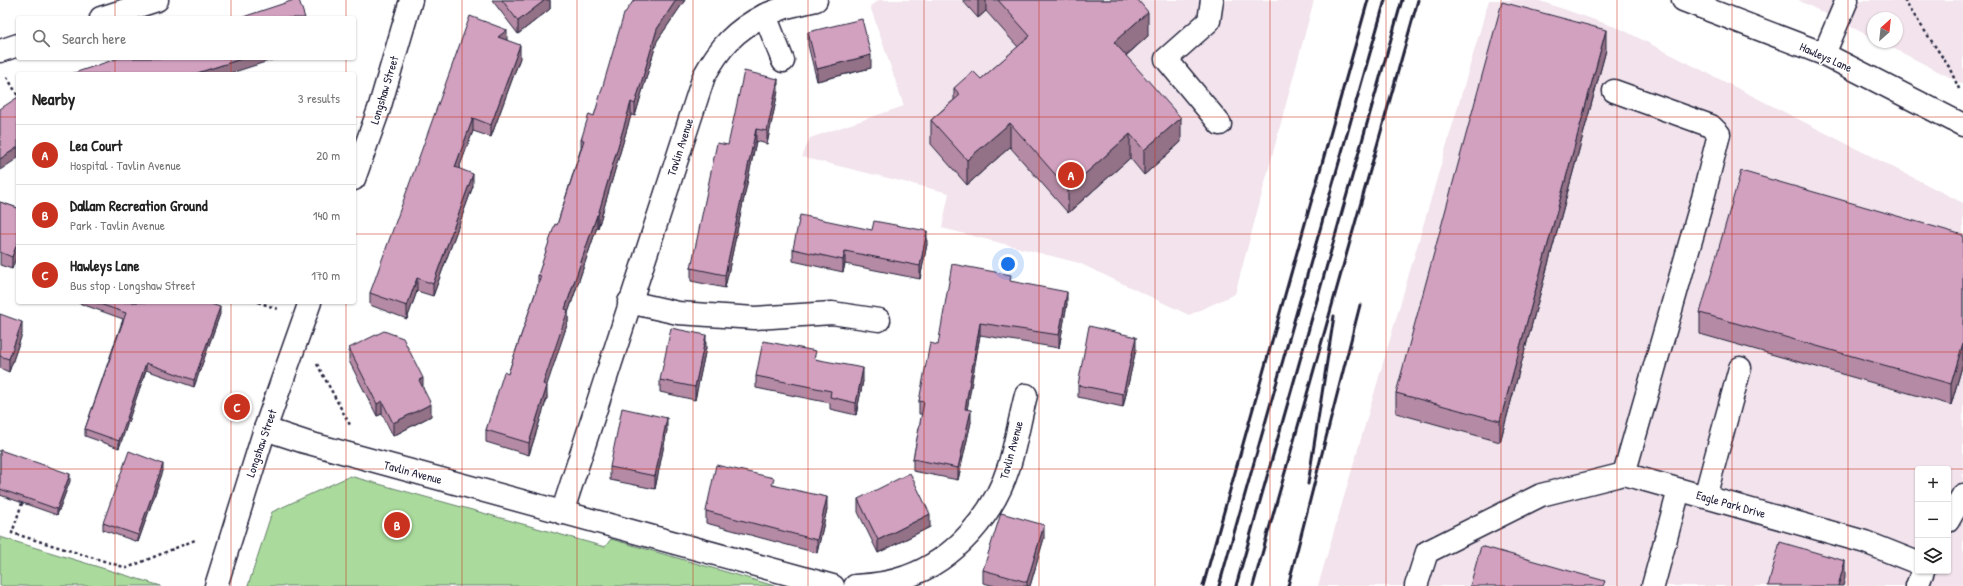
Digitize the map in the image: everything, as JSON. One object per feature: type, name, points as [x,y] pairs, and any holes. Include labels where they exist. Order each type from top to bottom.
[{"type":"street","points":[[107,16],[157,0]]},
{"type":"street","name":"Longshaw Street","points":[[356,173],[379,109],[411,0]]},
{"type":"street","name":"Tavlin Avenue","points":[[562,513],[629,302],[704,76],[715,57],[728,40],[746,25],[765,15],[786,7],[816,0]]},
{"type":"street","points":[[1212,0],[1209,21],[1166,59],[1220,124]]},
{"type":"street","name":"Hawleys Lane","points":[[1683,0],[1824,54],[1963,125]]},
{"type":"street","points":[[1824,54],[1847,0]]},
{"type":"street","points":[[765,15],[782,61]]},
{"type":"street","points":[[2,61],[16,47]]},
{"type":"street","points":[[1416,586],[1427,552],[1541,495],[1624,474],[1703,198],[1719,134],[1711,126],[1614,91]]},
{"type":"street","points":[[629,302],[685,313],[755,318],[832,313],[879,320]]},
{"type":"street","name":"Longshaw Street","points":[[216,586],[265,429],[309,304]]},
{"type":"street","points":[[1705,497],[1740,368]]},
{"type":"street","name":"Tavlin Avenue","points":[[855,586],[876,584],[906,577],[942,558],[979,524],[991,506],[1009,466],[1026,394]]},
{"type":"street","name":"Tavlin Avenue","points":[[265,429],[305,442],[833,586]]},
{"type":"street","name":"Eagle Park Drive","points":[[1624,474],[1865,542],[1915,562]]},
{"type":"street","points":[[1654,586],[1679,490]]},
{"type":"street","points":[[1951,516],[1963,495]]},
{"type":"street","points":[[1917,586],[1922,574]]},
{"type":"path","points":[[1904,0],[1949,67],[1960,91]]},
{"type":"path","points":[[2,61],[16,92]]},
{"type":"path","points":[[315,360],[350,426]]},
{"type":"path","points":[[22,503],[12,533],[127,568],[195,540]]},
{"type":"shaded area","points":[[879,0],[1314,0],[1235,294],[1189,315],[1079,263],[942,228],[949,193],[802,157],[810,138],[904,106],[870,6]]},
{"type":"shaded area","points":[[1489,0],[1537,0],[1621,29],[1963,203],[1963,586],[1318,586]]},
{"type":"shaded area","points":[[1798,0],[1963,0],[1963,84],[1893,48],[1903,48],[1903,12],[1867,12],[1867,35]]},
{"type":"green space","points":[[350,476],[605,547],[611,539],[775,586],[248,586],[272,512]]},
{"type":"green space","points":[[0,537],[161,586],[0,586]]},
{"type":"building","points":[[294,0],[299,0],[304,16],[246,16]]},
{"type":"building","points":[[502,0],[545,0],[518,21]]},
{"type":"building","points":[[634,0],[676,0],[657,29],[635,104],[631,102],[598,215],[565,309],[568,310],[543,384],[547,386],[529,443],[486,430],[504,372],[508,374],[541,276],[538,275],[555,224],[557,225],[584,140],[581,140],[589,114],[594,116],[624,14]]},
{"type":"building","points":[[998,0],[1138,0],[1148,12],[1114,42],[1181,118],[1144,150],[1130,134],[1068,189],[1010,123],[967,160],[931,120],[960,95],[954,88],[973,71],[981,79],[1030,36]]},
{"type":"building","points":[[1502,2],[1606,30],[1500,421],[1396,393]]},
{"type":"building","points":[[470,16],[507,30],[498,37],[520,45],[491,125],[473,118],[455,167],[473,174],[433,284],[417,278],[407,306],[370,293]]},
{"type":"building","points":[[862,19],[871,55],[817,69],[808,32]]},
{"type":"building","points":[[113,60],[238,60],[200,72],[77,72]]},
{"type":"building","points":[[744,71],[778,79],[767,131],[756,129],[725,275],[691,268],[717,143],[728,145]]},
{"type":"building","points":[[16,98],[16,148],[0,159],[0,109]]},
{"type":"building","points":[[1741,171],[1963,235],[1963,343],[1951,384],[1700,313]]},
{"type":"building","points":[[0,202],[16,207],[16,246],[12,257],[0,252]]},
{"type":"building","points":[[800,215],[872,230],[874,221],[927,231],[920,266],[845,251],[843,260],[793,249]]},
{"type":"building","points":[[952,264],[1011,275],[1010,281],[1067,292],[1059,335],[980,323],[965,409],[971,410],[958,468],[913,459],[924,402],[919,401],[930,343],[938,345]]},
{"type":"building","points":[[100,304],[212,304],[220,307],[194,380],[146,363],[119,441],[85,429],[126,313]]},
{"type":"building","points":[[0,314],[22,322],[9,359],[0,356]]},
{"type":"building","points":[[1089,326],[1136,337],[1123,394],[1078,385]]},
{"type":"building","points":[[671,328],[706,335],[695,387],[660,380]]},
{"type":"building","points":[[384,331],[403,338],[423,378],[419,380],[431,404],[393,423],[382,401],[377,404],[349,348]]},
{"type":"building","points":[[763,341],[816,351],[814,359],[863,368],[856,403],[830,397],[831,391],[756,376]]},
{"type":"building","points":[[622,408],[667,418],[655,476],[610,467]]},
{"type":"building","points":[[0,450],[70,474],[57,509],[0,489]]},
{"type":"building","points":[[129,451],[163,464],[138,535],[103,523]]},
{"type":"building","points":[[716,465],[774,478],[772,485],[827,497],[817,540],[706,511]]},
{"type":"building","points":[[910,473],[930,514],[878,540],[858,499]]},
{"type":"building","points":[[1001,513],[1044,525],[1027,582],[983,570]]},
{"type":"building","points":[[1780,542],[1845,561],[1838,586],[1768,586]]},
{"type":"building","points":[[1481,546],[1605,581],[1603,586],[1470,586]]},
{"type":"railway","points":[[1203,586],[1368,0]]},
{"type":"railway","points":[[1219,586],[1385,0]]},
{"type":"railway","points":[[1236,586],[1402,0]]},
{"type":"railway","points":[[1253,586],[1418,0]]},
{"type":"railway","points":[[1288,586],[1360,305]]},
{"type":"railway","points":[[1308,484],[1334,316]]},
{"type":"place","name":"Lea Court","points":[[1071,175]]},
{"type":"place","name":"Hawleys Lane","points":[[237,407]]},
{"type":"place","name":"Dallam Recreation Ground","points":[[397,525]]}]
